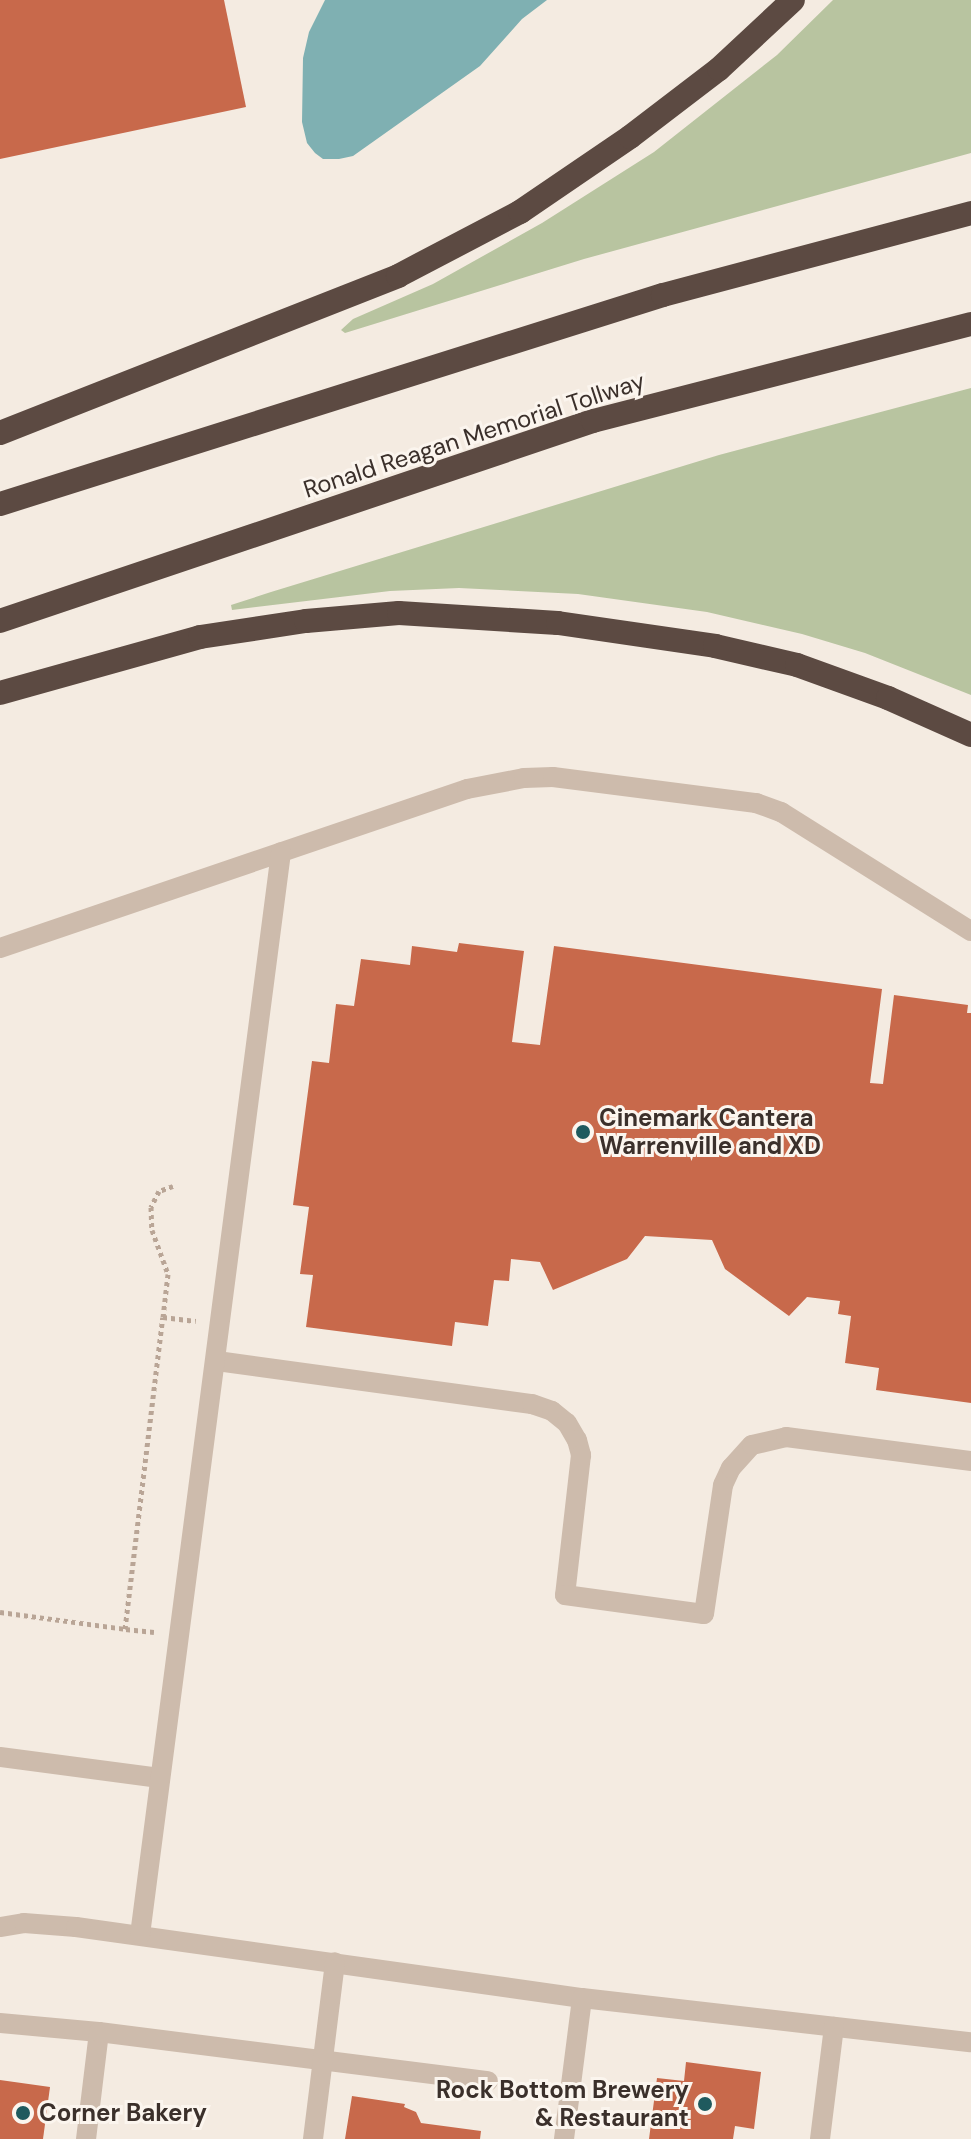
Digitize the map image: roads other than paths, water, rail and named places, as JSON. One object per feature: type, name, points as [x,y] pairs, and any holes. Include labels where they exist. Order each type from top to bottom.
[{"type":"highway","points":[[0,433],[398,276],[520,212],[630,137],[719,69],[793,0]]},
{"type":"highway","points":[[0,504],[663,295],[971,213]]},
{"type":"highway","name":"Ronald Reagan Memorial Tollway","points":[[0,621],[593,421],[971,324]]},
{"type":"highway","points":[[0,693],[200,637],[306,621],[399,613],[558,623],[715,646],[797,665],[888,698],[971,735]]},
{"type":"lane","points":[[0,948],[467,789],[524,778],[553,777],[756,803],[781,812],[971,931]]},
{"type":"lane","points":[[140,1935],[281,852]]},
{"type":"lane","points":[[217,1361],[532,1404],[552,1411],[567,1423],[581,1455],[565,1595],[704,1614],[723,1485],[731,1468],[752,1445],[786,1437],[971,1461]]},
{"type":"lane","points":[[0,1757],[160,1778]]},
{"type":"lane","points":[[0,1927],[24,1923],[140,1935],[582,1998],[971,2042]]},
{"type":"lane","points":[[313,2139],[335,1962]]},
{"type":"lane","points":[[564,2139],[582,1998]]},
{"type":"lane","points":[[0,2023],[321,2057],[488,2081]]},
{"type":"lane","points":[[820,2139],[834,2027]]},
{"type":"lane","points":[[86,2139],[99,2032]]},
{"type":"water","points":[[325,0],[547,0],[522,19],[480,66],[353,156],[323,159],[307,143],[302,122],[303,58],[309,32]]},
{"type":"place","name":"Cinemark Cantera Warrenville and XD","points":[[583,1132]]},
{"type":"place","name":"Rock Bottom Brewery & Restaurant","points":[[705,2104]]},
{"type":"place","name":"Corner Bakery","points":[[23,2113]]}]
